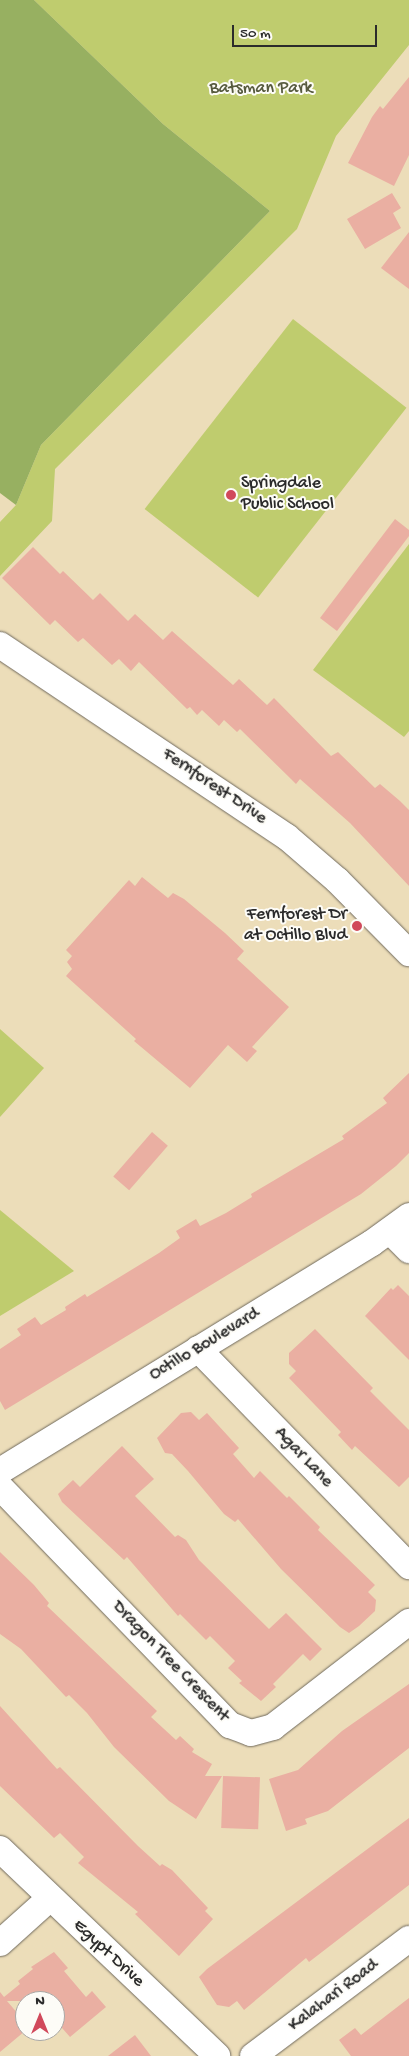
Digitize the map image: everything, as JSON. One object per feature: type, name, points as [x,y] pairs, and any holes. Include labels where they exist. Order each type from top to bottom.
[{"type":"street","name":"Fernforest Drive","points":[[0,645],[287,837],[337,880],[409,953]]},
{"type":"street","points":[[400,1224],[409,1250]]},
{"type":"street","name":"Octillo Boulevard","points":[[0,1471],[400,1224]]},
{"type":"street","name":"Agar Lane","points":[[198,1350],[409,1566]]},
{"type":"street","name":"Dragon Tree Crescent","points":[[0,1487],[230,1725],[251,1733],[273,1727],[409,1622]]},
{"type":"street","name":"Egypt Drive","points":[[0,1849],[49,1899],[217,2056]]},
{"type":"street","points":[[0,1943],[49,1899]]},
{"type":"street","name":"Kalahari Road","points":[[256,2054],[409,1939]]},
{"type":"green space","points":[[0,0],[34,0],[163,124],[270,211],[41,445],[16,505],[0,493]]},
{"type":"green space","name":"Batsman Park","points":[[34,0],[409,0],[409,45],[336,136],[297,229],[55,469],[52,521],[0,576],[0,522],[16,505],[41,445],[270,211],[163,124]]},
{"type":"green space","points":[[293,319],[406,408],[258,598],[145,509]]},
{"type":"green space","points":[[409,544],[409,731],[404,737],[313,670]]},
{"type":"green space","points":[[0,1029],[44,1068],[0,1117]]},
{"type":"green space","points":[[0,1210],[74,1271],[0,1316]]},
{"type":"building","points":[[409,77],[409,155],[394,186],[348,163],[372,117],[380,106],[383,109]]},
{"type":"building","points":[[392,193],[401,208],[393,213],[401,228],[365,249],[347,219]]},
{"type":"building","points":[[409,232],[409,289],[381,268]]},
{"type":"building","points":[[395,519],[409,530],[409,536],[337,631],[320,618]]},
{"type":"building","points":[[33,547],[60,574],[63,571],[93,600],[100,593],[128,621],[135,614],[163,640],[172,631],[233,685],[239,679],[267,705],[274,698],[331,756],[338,752],[375,788],[380,784],[400,801],[409,810],[409,886],[350,823],[300,779],[296,784],[240,729],[237,732],[224,720],[219,726],[202,710],[197,715],[190,707],[187,709],[139,662],[131,671],[119,659],[112,665],[83,638],[78,642],[55,620],[50,625],[2,578]]},
{"type":"building","points":[[142,877],[168,898],[173,893],[184,899],[225,933],[244,951],[237,959],[289,1007],[252,1047],[257,1051],[247,1062],[228,1045],[190,1088],[134,1041],[136,1039],[66,976],[72,969],[67,962],[72,956],[66,950],[129,880],[135,886]]},
{"type":"building","points":[[409,1073],[409,1153],[396,1166],[361,1194],[5,1410],[0,1401],[0,1349],[21,1335],[17,1329],[35,1317],[41,1325],[66,1310],[65,1307],[85,1294],[87,1297],[159,1253],[180,1238],[176,1231],[196,1219],[200,1226],[226,1213],[252,1197],[251,1194],[344,1139],[342,1136],[387,1103],[383,1098]]},
{"type":"building","points":[[152,1132],[168,1146],[129,1190],[113,1177]]},
{"type":"building","points":[[398,1285],[409,1296],[409,1360],[365,1316],[391,1288],[393,1290]]},
{"type":"building","points":[[315,1329],[373,1388],[370,1391],[409,1430],[409,1477],[399,1487],[355,1446],[352,1450],[338,1435],[341,1432],[289,1378],[296,1371],[289,1364],[289,1353]]},
{"type":"building","points":[[191,1412],[199,1420],[207,1413],[239,1448],[233,1454],[254,1478],[260,1471],[287,1498],[289,1496],[320,1527],[318,1530],[375,1585],[368,1592],[376,1600],[375,1611],[359,1626],[349,1633],[340,1627],[281,1569],[238,1519],[235,1522],[224,1514],[172,1454],[165,1453],[157,1438],[181,1413]]},
{"type":"building","points":[[122,1446],[154,1479],[135,1496],[175,1537],[178,1535],[186,1540],[199,1560],[269,1629],[286,1613],[322,1649],[310,1661],[303,1654],[273,1684],[276,1687],[261,1701],[239,1683],[242,1681],[228,1668],[235,1661],[210,1636],[206,1640],[180,1614],[178,1616],[127,1557],[124,1560],[62,1502],[58,1494],[73,1480],[80,1487]]},
{"type":"building","points":[[0,1552],[34,1585],[49,1603],[47,1606],[157,1711],[151,1717],[176,1740],[180,1736],[194,1749],[192,1752],[212,1764],[205,1776],[222,1776],[196,1819],[169,1801],[114,1747],[87,1713],[69,1695],[66,1697],[21,1649],[0,1634]]},
{"type":"building","points":[[409,1684],[409,1748],[328,1811],[305,1819],[307,1824],[286,1831],[269,1779],[298,1770],[342,1731]]},
{"type":"building","points":[[0,1706],[57,1769],[60,1767],[160,1866],[162,1864],[172,1870],[208,1908],[205,1911],[213,1919],[179,1956],[135,1914],[138,1912],[78,1863],[84,1857],[60,1833],[54,1838],[0,1786]]},
{"type":"building","points":[[223,1776],[260,1777],[258,1829],[221,1828]]},
{"type":"building","points":[[409,1818],[409,1885],[309,1962],[306,1958],[244,2010],[237,2001],[229,2007],[217,2005],[199,1977],[207,1969]]},
{"type":"building","points":[[54,1952],[68,1968],[64,1971],[86,1997],[92,1991],[106,2007],[70,2037],[65,2031],[65,1991],[15,1991],[15,2001],[7,2001],[15,2010],[15,2039],[0,2052],[0,1992],[4,1997],[20,1984],[18,1981],[33,1969],[31,1967]]},
{"type":"building","points":[[409,1998],[409,2056],[351,2056],[339,2040],[355,2028],[361,2035]]},
{"type":"building","points":[[135,2035],[151,2056],[108,2056]]},
{"type":"place","name":"Springdale Public School","points":[[231,495]]},
{"type":"place","name":"Fernforest Dr at Octillo Blvd","points":[[357,926]]}]
